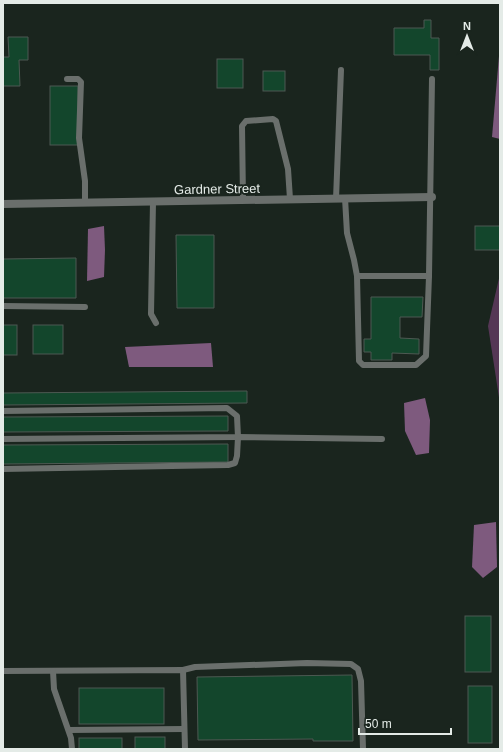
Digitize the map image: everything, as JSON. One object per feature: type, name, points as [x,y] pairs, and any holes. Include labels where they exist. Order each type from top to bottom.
[{"type":"street","name":"Gardner Street","points":[[3,204],[431,197]]},
{"type":"lane","points":[[336,199],[341,70]]},
{"type":"lane","points":[[67,79],[78,79],[81,82],[80,138],[85,181],[85,203]]},
{"type":"lane","points":[[345,198],[347,233],[357,276],[359,361],[363,365],[416,365],[426,356],[431,197],[432,79]]},
{"type":"lane","points":[[243,200],[242,126],[246,121],[273,119],[276,121],[288,169],[290,200]]},
{"type":"lane","points":[[153,202],[151,314],[156,323]]},
{"type":"lane","points":[[357,276],[429,276]]},
{"type":"lane","points":[[3,306],[84,306]]},
{"type":"lane","points":[[3,411],[227,408],[237,416],[238,437],[235,463],[228,465],[3,469]]},
{"type":"lane","points":[[3,439],[238,437],[382,439]]},
{"type":"lane","points":[[3,671],[183,670],[195,667],[219,666],[306,663],[352,664],[358,669],[361,681],[363,749]]},
{"type":"lane","points":[[183,670],[185,749]]},
{"type":"lane","points":[[53,671],[54,689],[69,730],[72,749]]},
{"type":"lane","points":[[69,730],[184,729]]},
{"type":"shaded area","points":[[500,56],[500,139],[492,137]]},
{"type":"shaded area","points":[[104,226],[104,277],[87,281],[88,229]]},
{"type":"shaded area","points":[[500,274],[500,404],[488,326]]},
{"type":"shaded area","points":[[211,343],[213,367],[129,367],[125,347]]},
{"type":"shaded area","points":[[425,398],[430,420],[429,453],[416,455],[405,431],[404,403]]},
{"type":"shaded area","points":[[496,522],[497,567],[483,578],[472,567],[474,525]]},
{"type":"building","points":[[424,20],[431,20],[431,38],[439,38],[439,70],[430,70],[430,55],[394,55],[394,28],[424,28]]},
{"type":"building","points":[[8,37],[28,37],[28,60],[19,60],[20,86],[3,86],[3,57],[9,57]]},
{"type":"building","points":[[217,59],[243,59],[243,88],[217,88]]},
{"type":"building","points":[[263,71],[285,71],[285,91],[263,91]]},
{"type":"building","points":[[50,86],[78,86],[78,145],[50,145]]},
{"type":"building","points":[[475,226],[500,226],[500,250],[475,250]]},
{"type":"building","points":[[176,235],[214,235],[214,308],[177,308]]},
{"type":"building","points":[[76,258],[76,298],[3,298],[3,259]]},
{"type":"building","points":[[371,297],[423,297],[422,317],[400,317],[400,338],[419,339],[419,354],[392,353],[392,360],[371,360],[371,352],[364,352],[364,339],[371,339]]},
{"type":"building","points":[[3,325],[17,325],[17,355],[3,355]]},
{"type":"building","points":[[33,325],[63,325],[63,354],[33,354]]},
{"type":"building","points":[[247,391],[247,403],[3,405],[3,393]]},
{"type":"building","points":[[228,416],[228,431],[3,432],[3,417]]},
{"type":"building","points":[[228,444],[228,462],[3,464],[3,445]]},
{"type":"building","points":[[465,616],[491,616],[491,672],[465,672]]},
{"type":"building","points":[[352,675],[353,741],[313,741],[313,739],[198,740],[197,677]]},
{"type":"building","points":[[468,686],[492,686],[492,743],[468,743]]},
{"type":"building","points":[[79,688],[164,688],[164,724],[79,724]]},
{"type":"building","points":[[135,737],[165,737],[165,749],[135,749]]},
{"type":"building","points":[[79,738],[122,738],[122,749],[79,749]]}]
